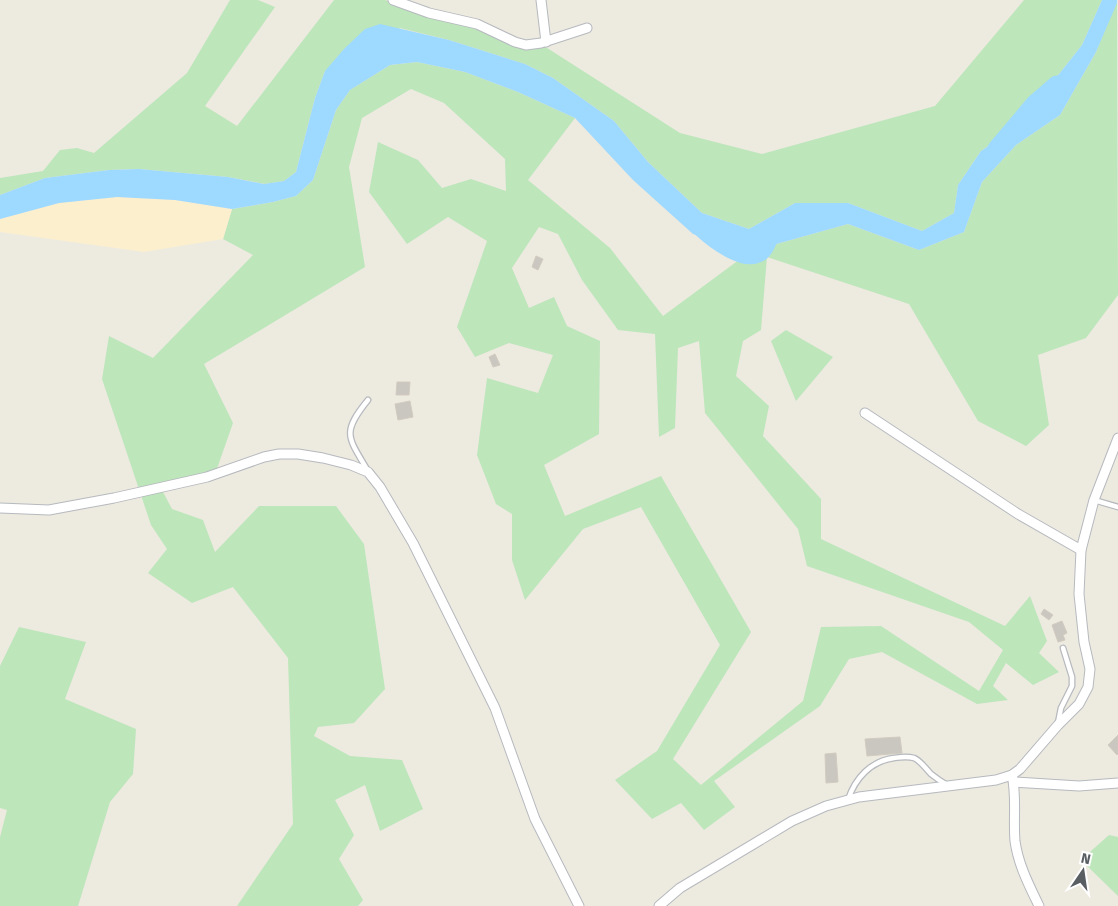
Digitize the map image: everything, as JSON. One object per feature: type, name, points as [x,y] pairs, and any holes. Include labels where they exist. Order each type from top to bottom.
[{"type":"street","points":[[393,0],[429,13],[477,24],[520,44],[536,45],[587,28]]},
{"type":"street","points":[[541,0],[546,42]]},
{"type":"street","points":[[865,413],[939,460],[1018,514],[1081,550]]},
{"type":"street","points":[[1039,906],[1018,859],[1015,840],[1015,794],[1013,779],[1058,725],[1079,704],[1088,687],[1090,669],[1084,642],[1079,594],[1081,550],[1101,478],[1118,438]]},
{"type":"street","points":[[0,508],[49,510],[114,498],[208,476],[264,457],[279,454],[298,454],[323,458],[351,465],[368,472],[380,487],[413,543],[495,708],[535,818],[579,906]]},
{"type":"street","points":[[659,906],[680,888],[792,821],[826,806],[859,797],[1013,779],[1071,786],[1118,784]]},
{"type":"lane","points":[[368,400],[358,412],[349,430],[351,441],[368,472]]},
{"type":"lane","points":[[1094,500],[1118,508]]},
{"type":"lane","points":[[1058,725],[1062,708],[1072,686],[1072,677],[1063,648]]},
{"type":"lane","points":[[848,800],[857,780],[870,767],[885,759],[892,758],[907,756],[916,759],[948,786]]},
{"type":"green space","points":[[230,0],[258,0],[275,7],[205,106],[237,126],[334,0],[385,0],[442,19],[480,25],[519,46],[544,46],[680,133],[762,154],[935,106],[1024,0],[1102,0],[1082,45],[1018,126],[981,151],[958,185],[954,213],[922,231],[848,203],[795,203],[749,229],[702,213],[648,162],[614,121],[553,78],[525,64],[449,40],[400,28],[325,71],[315,98],[296,172],[284,181],[265,184],[228,177],[139,169],[109,170],[45,178],[0,195],[0,178],[43,171],[60,150],[77,148],[94,153],[187,73]]},
{"type":"green space","points":[[1117,0],[1118,295],[1086,338],[1038,355],[1049,425],[1026,446],[978,421],[909,304],[767,257],[761,330],[743,341],[736,376],[769,406],[763,436],[821,499],[821,539],[1005,626],[1030,596],[1047,641],[1039,653],[1059,672],[1033,685],[1006,663],[993,686],[1008,700],[977,704],[882,652],[849,659],[820,706],[714,781],[735,807],[704,830],[681,803],[652,819],[615,780],[657,751],[720,645],[641,507],[583,529],[525,600],[512,560],[512,514],[496,504],[477,455],[487,378],[538,393],[553,355],[509,343],[475,357],[457,327],[487,241],[448,217],[407,244],[369,192],[378,142],[418,160],[442,188],[471,179],[506,191],[505,159],[444,103],[411,89],[362,118],[349,167],[365,267],[204,364],[233,423],[213,480],[163,492],[172,509],[203,520],[215,552],[259,506],[336,506],[364,544],[385,689],[354,723],[318,727],[314,736],[350,756],[402,760],[423,809],[380,831],[365,785],[335,800],[354,835],[339,859],[363,900],[358,906],[237,906],[293,824],[288,658],[233,587],[192,603],[148,573],[167,549],[151,525],[102,379],[109,336],[153,358],[253,255],[223,239],[232,209],[296,196],[313,180],[336,110],[350,90],[390,65],[417,62],[465,72],[518,92],[575,118],[528,180],[610,248],[663,316],[751,251],[848,224],[919,250],[964,232],[982,182],[1016,145],[1060,115],[1096,52]],"holes":[[[539,227],[558,234],[582,280],[618,330],[655,334],[659,437],[675,428],[678,348],[699,341],[705,413],[798,529],[807,566],[969,622],[1003,650],[979,691],[881,626],[821,627],[803,701],[701,785],[673,759],[751,632],[661,476],[565,516],[544,465],[599,434],[600,341],[567,326],[554,297],[529,308],[512,268]]]},
{"type":"green space","points":[[786,330],[833,357],[796,401],[771,341]]},
{"type":"green space","points":[[19,627],[86,642],[65,699],[136,729],[133,774],[110,802],[78,906],[0,906],[0,837],[7,810],[0,808],[0,666]]},
{"type":"green space","points":[[1109,835],[1118,837],[1118,896],[1081,860]]},
{"type":"sand","points":[[117,197],[175,200],[232,209],[223,239],[144,252],[0,232],[0,219],[59,203]]},
{"type":"water","points":[[1102,0],[1117,0],[1117,3],[1096,52],[1060,115],[1016,145],[982,182],[964,232],[919,250],[848,224],[751,251],[693,234],[633,180],[575,118],[518,92],[465,72],[417,62],[390,65],[350,90],[336,110],[313,180],[296,196],[232,209],[175,200],[117,197],[59,203],[0,219],[0,195],[45,178],[109,170],[139,169],[228,177],[264,184],[284,181],[296,172],[315,98],[325,71],[365,29],[380,24],[449,40],[525,64],[553,78],[614,121],[648,162],[702,213],[749,229],[795,203],[848,203],[922,231],[954,213],[958,185],[981,151],[1018,126],[1082,45]]},
{"type":"building","points":[[536,256],[543,259],[538,270],[532,267]]},
{"type":"building","points":[[495,354],[500,365],[493,367],[489,357]]},
{"type":"building","points":[[397,382],[410,382],[409,395],[396,395]]},
{"type":"building","points":[[410,401],[413,417],[398,420],[395,404]]},
{"type":"building","points":[[1044,609],[1053,615],[1049,620],[1041,614]]},
{"type":"building","points":[[1062,621],[1067,633],[1063,635],[1065,640],[1058,642],[1052,625]]},
{"type":"building","points":[[1118,735],[1118,754],[1117,755],[1108,745]]},
{"type":"building","points":[[900,737],[902,753],[867,756],[865,739]]},
{"type":"building","points":[[836,753],[838,782],[826,783],[825,754]]},
{"type":"waterway","points":[[997,149],[1035,104],[1057,85]]},
{"type":"waterway","points":[[702,228],[730,248],[747,254],[755,254],[763,249],[773,227]]}]
